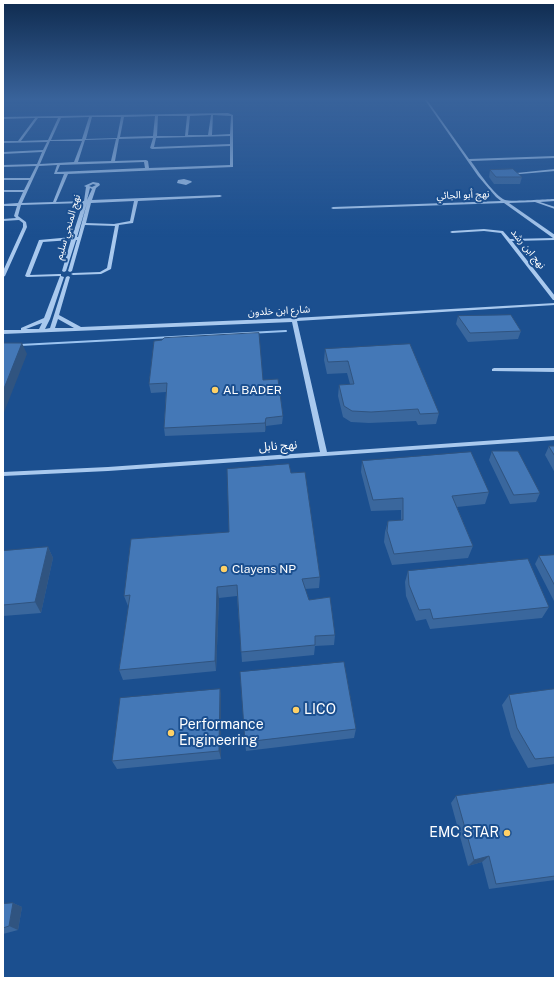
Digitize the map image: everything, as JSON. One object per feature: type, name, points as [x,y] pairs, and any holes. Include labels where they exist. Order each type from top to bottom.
[{"type":"street","points":[[3,276],[25,223],[15,214],[47,146]]},
{"type":"street","points":[[76,163],[81,146]]},
{"type":"street","points":[[113,162],[116,146]]},
{"type":"street","points":[[153,146],[152,148],[211,146]]},
{"type":"street","points":[[58,164],[55,173],[232,166],[232,146]]},
{"type":"street","points":[[459,146],[479,175],[503,201],[555,238]]},
{"type":"street","points":[[3,153],[44,151]]},
{"type":"street","points":[[469,160],[555,157]]},
{"type":"street","points":[[3,166],[146,161],[147,170]]},
{"type":"street","points":[[184,168],[185,197]]},
{"type":"street","points":[[507,174],[555,170]]},
{"type":"street","name":"نهج المنجي سليم","points":[[69,272],[74,238],[88,202],[96,172]]},
{"type":"street","points":[[54,203],[66,173]]},
{"type":"street","points":[[479,175],[486,175]]},
{"type":"street","points":[[3,179],[30,179]]},
{"type":"street","name":"نهج المنجي سليم","points":[[69,272],[84,224],[88,202],[88,187],[86,186],[87,184],[93,185]]},
{"type":"street","points":[[3,191],[25,190]]},
{"type":"street","points":[[3,205],[220,196]]},
{"type":"street","points":[[84,224],[116,224],[132,222],[136,200]]},
{"type":"street","points":[[532,200],[555,208]]},
{"type":"street","name":"نهج أبو الجائي","points":[[333,208],[555,200]]},
{"type":"street","points":[[3,220],[20,219]]},
{"type":"street","points":[[80,238],[41,240],[26,275],[63,276],[69,272],[101,272],[109,269],[116,224]]},
{"type":"street","name":"نهج ابن رشد","points":[[452,232],[497,230],[502,232],[510,240],[555,299]]},
{"type":"street","points":[[510,240],[555,238]]},
{"type":"street","points":[[63,276],[69,272]]},
{"type":"street","name":"نهج المنجي سليم","points":[[52,330],[57,316],[63,276]]},
{"type":"street","name":"نهج المنجي سليم","points":[[40,331],[47,319],[63,276]]},
{"type":"street","name":"شارع ابن خلدون","points":[[3,332],[294,320],[555,304]]},
{"type":"street","points":[[57,316],[80,329]]},
{"type":"street","points":[[15,332],[47,319]]},
{"type":"street","points":[[294,320],[324,454]]},
{"type":"street","points":[[494,370],[555,370]]},
{"type":"street","name":"نهج نابل","points":[[3,474],[108,469],[555,438]]},
{"type":"building","points":[[513,169],[522,177],[496,177],[490,170]]},
{"type":"building","points":[[511,315],[521,331],[470,333],[458,316]]},
{"type":"building","name":"AL BADER","points":[[259,333],[263,380],[278,379],[283,416],[266,418],[265,423],[164,428],[167,383],[149,384],[154,341],[162,340],[164,338]]},
{"type":"building","points":[[3,343],[22,343],[3,391]]},
{"type":"building","points":[[410,344],[439,413],[420,414],[418,409],[371,412],[352,411],[344,406],[339,385],[354,384],[348,361],[328,362],[325,349]]},
{"type":"building","points":[[549,446],[555,446],[555,456]]},
{"type":"building","points":[[492,451],[518,451],[540,493],[514,495]]},
{"type":"building","points":[[471,452],[489,492],[452,496],[473,546],[394,554],[387,531],[388,521],[403,520],[403,498],[373,500],[362,461]]},
{"type":"building","points":[[289,464],[291,473],[305,472],[320,577],[302,579],[309,600],[330,597],[335,635],[315,636],[315,645],[241,652],[237,585],[217,587],[215,661],[119,670],[130,595],[124,596],[131,539],[229,532],[227,469]]},
{"type":"building","points":[[48,547],[35,602],[3,605],[3,551]]},
{"type":"building","points":[[555,555],[555,586],[539,556]]},
{"type":"building","points":[[528,559],[549,607],[433,619],[430,609],[419,610],[409,585],[408,571]]},
{"type":"building","name":"LICO","points":[[344,662],[356,729],[245,742],[240,672]]},
{"type":"building","name":"Performance Engineering","points":[[220,689],[219,751],[112,761],[120,698]]},
{"type":"building","points":[[555,689],[555,757],[535,759],[517,728],[509,695]]},
{"type":"building","name":"EMC STAR","points":[[555,783],[555,876],[496,884],[489,856],[474,860],[456,796]]},
{"type":"building","points":[[13,903],[9,926],[3,928],[3,904]]},
{"type":"waterway","points":[[20,345],[286,331]]},
{"type":"place","name":"AL BADER","points":[[215,390]]},
{"type":"place","name":"Clayens NP","points":[[224,569]]},
{"type":"place","name":"LICO","points":[[296,710]]},
{"type":"place","name":"Performance Engineering","points":[[171,733]]},
{"type":"place","name":"EMC STAR","points":[[507,833]]}]
